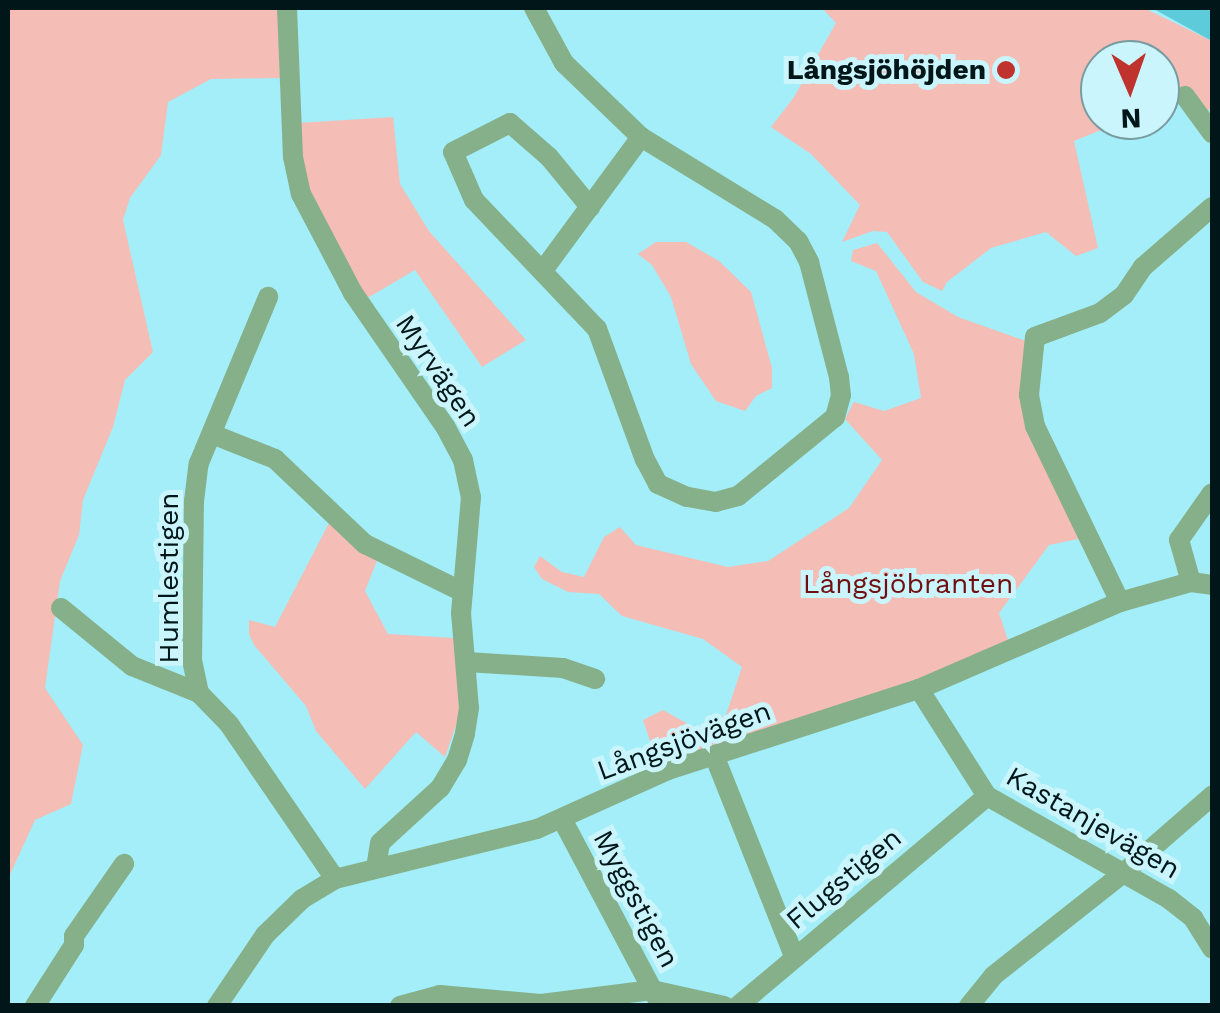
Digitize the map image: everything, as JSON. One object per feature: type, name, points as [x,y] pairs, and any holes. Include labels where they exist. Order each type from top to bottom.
[{"type":"street","name":"Myrvägen","points":[[287,8],[293,157],[301,194],[353,292],[464,460],[471,497],[462,592],[470,708],[458,760],[425,806],[380,844],[376,868]]},
{"type":"street","points":[[534,8],[564,64],[642,138],[776,218],[798,242],[822,306],[841,395],[835,417],[738,496],[701,500],[658,484],[644,460],[597,328],[474,200],[453,152],[480,134],[510,124],[549,157],[590,207]]},
{"type":"street","points":[[1186,96],[1212,133]]},
{"type":"street","points":[[544,269],[642,138]]},
{"type":"street","points":[[1120,602],[1036,426],[1029,394],[1034,336],[1100,312],[1124,295],[1143,267],[1212,207]]},
{"type":"street","name":"Humlestigen","points":[[199,693],[192,660],[194,502],[199,463],[268,297]]},
{"type":"street","points":[[212,434],[274,460],[365,544],[462,592]]},
{"type":"street","points":[[1202,584],[1180,540],[1212,493]]},
{"type":"street","name":"Långsjövägen","points":[[216,1006],[264,935],[302,899],[336,879],[492,842],[562,818],[644,779],[919,689],[1120,602],[1202,584]]},
{"type":"street","points":[[61,608],[132,666],[199,693],[229,724],[336,879]]},
{"type":"street","points":[[467,662],[563,668],[595,680]]},
{"type":"street","name":"Kastanjevägen","points":[[919,689],[987,796],[1169,899],[1194,918],[1212,948]]},
{"type":"street","points":[[714,755],[794,956]]},
{"type":"street","name":"Flugstigen","points":[[738,1006],[987,796]]},
{"type":"street","points":[[968,1006],[993,976],[1121,875],[1212,796]]},
{"type":"street","name":"Myggstigen","points":[[562,818],[657,998]]},
{"type":"street","points":[[35,1006],[74,946],[74,936],[124,864]]},
{"type":"street","points":[[400,1006],[440,996],[541,1004],[657,998],[724,1006]]},
{"type":"green space","points":[[8,8],[278,8],[280,78],[211,79],[168,102],[161,155],[130,198],[123,220],[153,352],[125,380],[113,427],[83,500],[79,535],[60,581],[45,688],[83,745],[71,804],[35,820],[8,879]]},
{"type":"green space","points":[[822,8],[1144,8],[1212,41],[1212,105],[1207,113],[1180,92],[1180,40],[1080,40],[1080,139],[1074,141],[1098,248],[1076,256],[1046,232],[991,248],[947,282],[942,291],[923,282],[887,232],[873,231],[842,242],[860,205],[811,154],[771,127],[794,97],[836,23]]},
{"type":"green space","points":[[393,117],[400,184],[429,231],[526,340],[482,367],[415,270],[364,300],[307,191],[298,123]]},
{"type":"green space","points":[[656,242],[686,242],[719,261],[751,292],[772,368],[772,388],[756,396],[745,411],[716,401],[691,364],[671,297],[652,265],[638,254]]},
{"type":"green space","name":"Långsjöbranten","points":[[877,243],[916,292],[958,317],[1026,341],[1022,394],[1083,538],[1049,545],[999,613],[1009,643],[918,686],[648,773],[651,744],[643,720],[663,710],[697,729],[726,715],[742,667],[703,639],[622,616],[599,594],[568,592],[542,579],[534,567],[540,556],[562,572],[584,577],[604,537],[620,527],[636,545],[728,567],[768,561],[849,508],[882,460],[845,419],[854,402],[884,411],[921,398],[914,354],[876,271],[851,261],[853,250]]},
{"type":"green space","points":[[330,521],[378,558],[365,591],[388,634],[454,638],[463,705],[445,757],[416,732],[365,789],[316,731],[306,706],[249,634],[249,620],[275,627]]},
{"type":"water","points":[[1152,8],[1212,8],[1212,41],[1201,35]]},
{"type":"place","name":"Långsjöhöjden","points":[[1006,70]]}]
